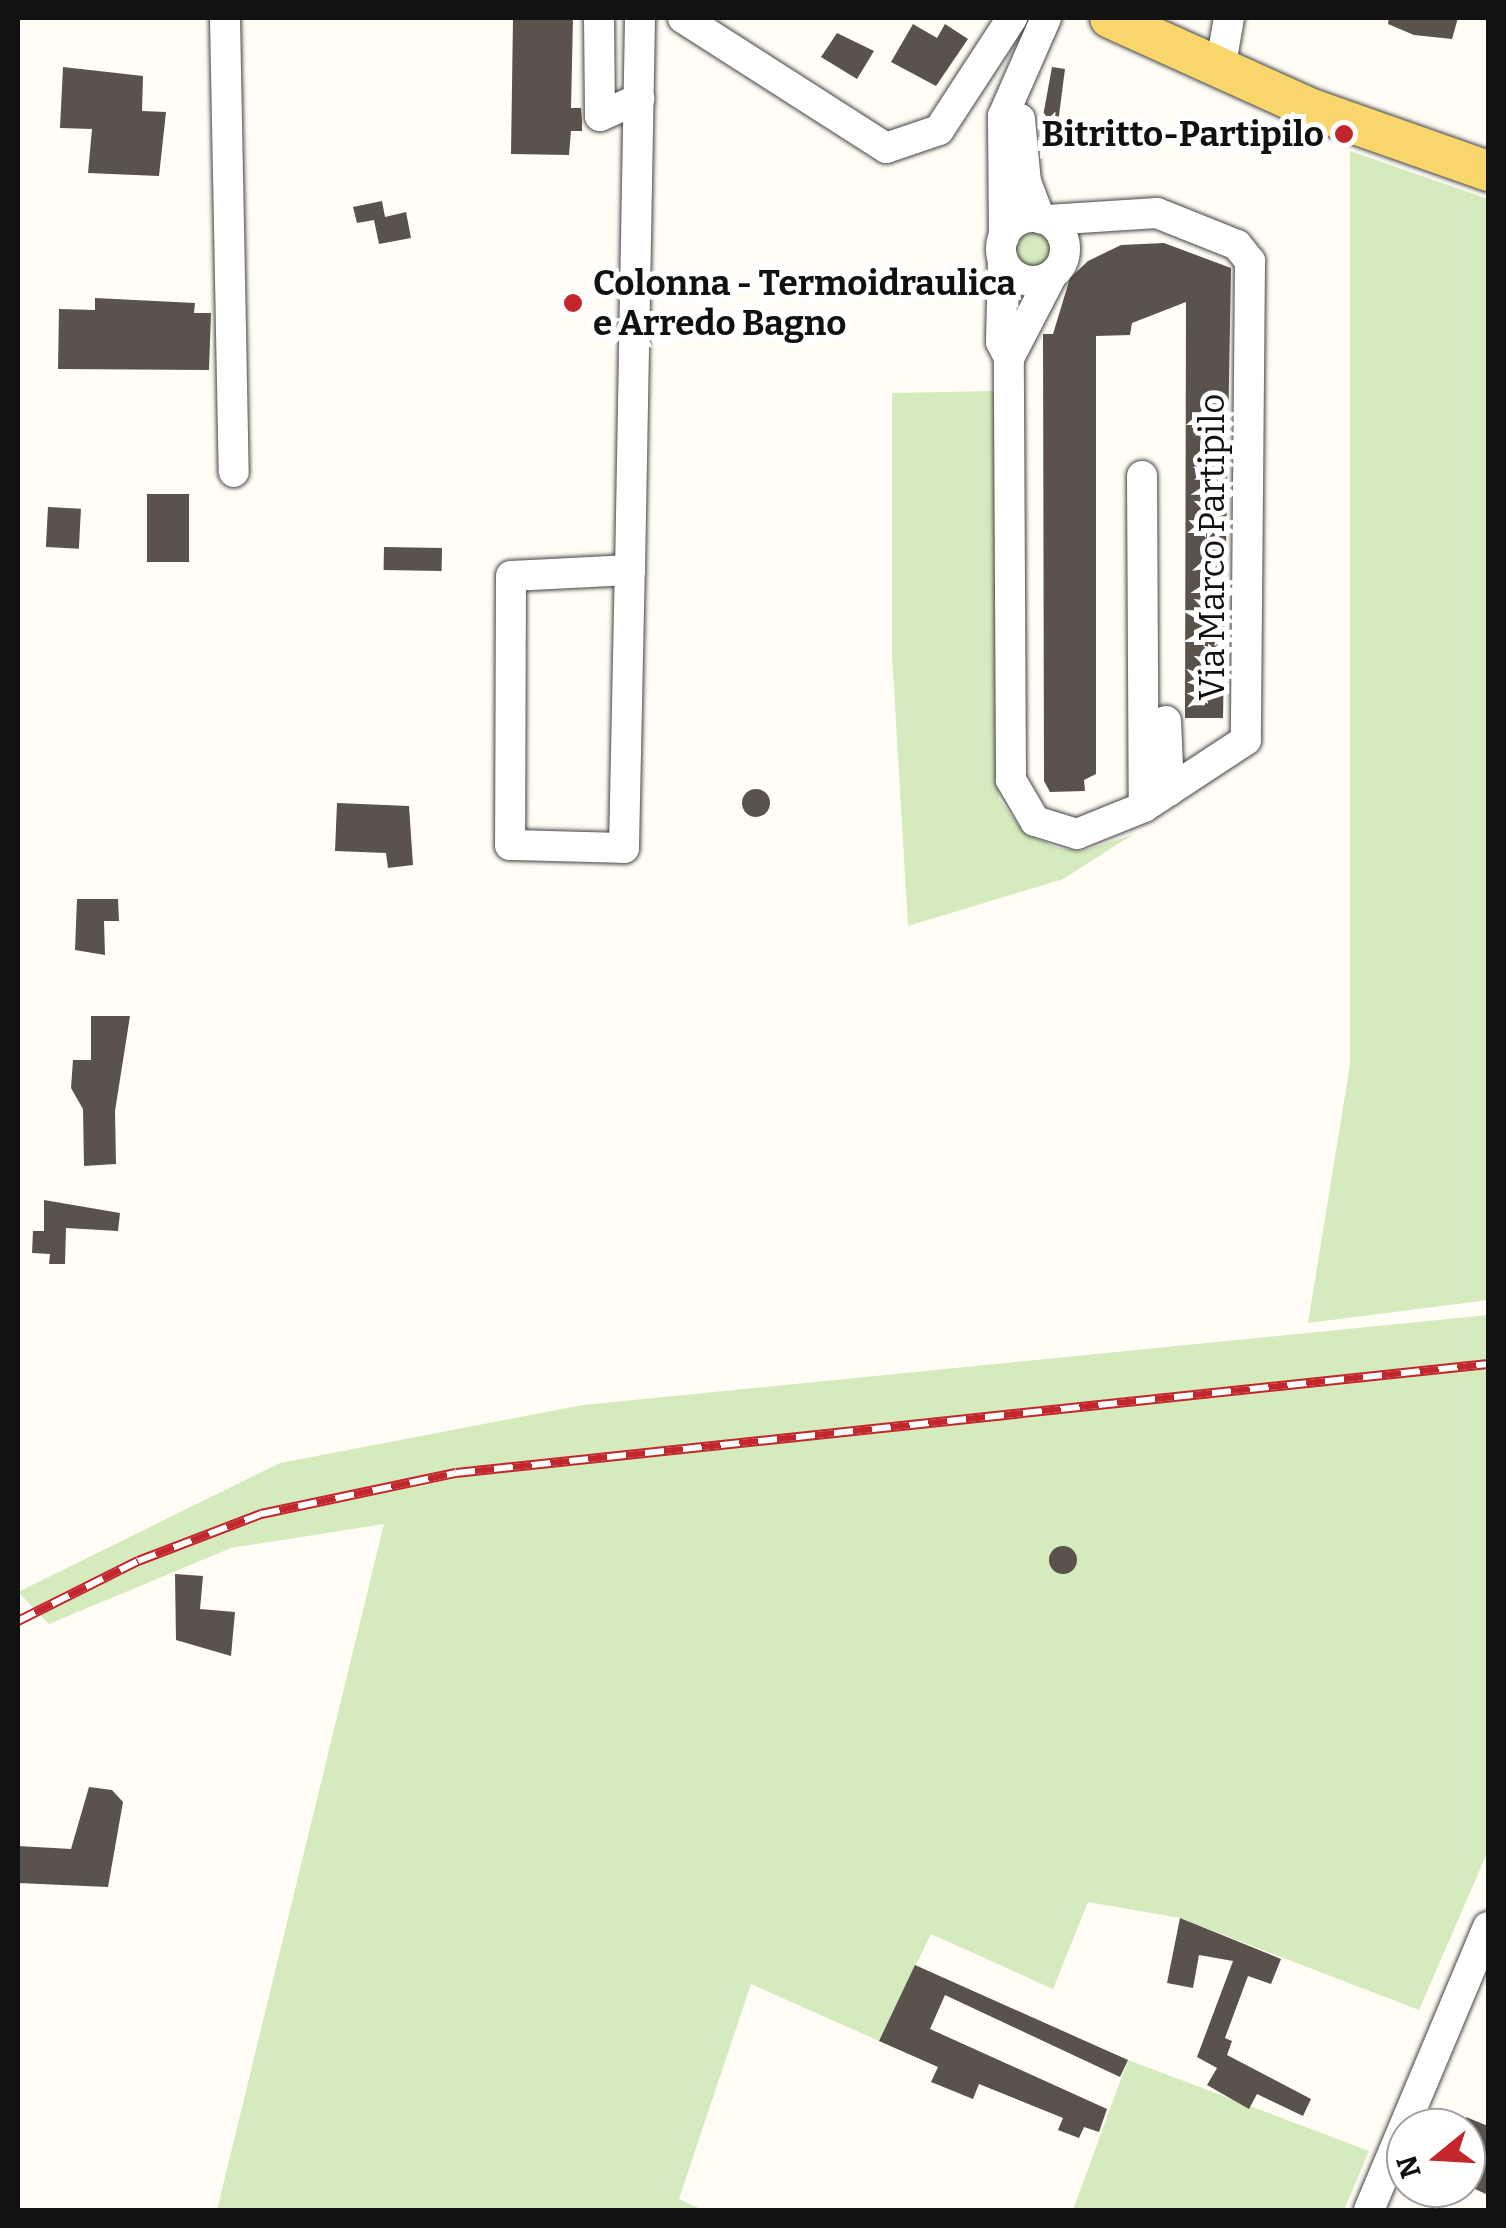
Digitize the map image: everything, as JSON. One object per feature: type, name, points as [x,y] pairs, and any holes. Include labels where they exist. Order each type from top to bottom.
[{"type":"main road","points":[[1110,18],[1220,70],[1488,172]]},
{"type":"street","points":[[226,18],[234,472]]},
{"type":"street","points":[[599,18],[600,116],[638,98]]},
{"type":"street","points":[[630,570],[511,576],[510,845],[624,848],[630,570],[640,18]]},
{"type":"street","points":[[682,18],[886,148],[940,130],[1012,18]]},
{"type":"street","name":"Via Marco Partipilo","points":[[1044,219],[1128,211],[1157,213],[1237,244],[1250,261],[1250,722],[1236,751],[1106,827],[1052,830],[1021,808],[1011,780],[1008,358],[1001,342],[1004,116],[1017,76],[1046,18]]},
{"type":"street","points":[[1220,70],[1229,18]]},
{"type":"street","points":[[1017,76],[1020,151],[1044,219],[1059,264],[1024,280],[1004,249],[1022,219],[1044,219]]},
{"type":"street","name":"Via Marco Partipilo","points":[[1008,358],[1059,264],[1128,211]]},
{"type":"street","points":[[1142,476],[1156,799]]},
{"type":"street","points":[[1156,799],[1166,722]]},
{"type":"street","points":[[1368,2210],[1488,1927]]},
{"type":"green space","points":[[1350,151],[1488,199],[1488,1300],[1308,1323],[1350,1065]]},
{"type":"green space","points":[[1034,229],[1050,235],[1056,251],[1050,267],[1034,273],[1018,267],[1012,251],[1018,235]]},
{"type":"green space","points":[[994,391],[999,799],[1024,833],[1058,848],[1082,851],[1132,835],[1063,879],[908,926],[892,654],[892,393]]},
{"type":"green space","points":[[1488,1315],[1488,1851],[1419,2010],[1180,1918],[1088,1902],[1053,1989],[931,1934],[879,2041],[751,1984],[679,2199],[703,2210],[217,2210],[384,1524],[231,1548],[49,1624],[18,1592],[280,1463],[583,1405]]},
{"type":"green space","points":[[1128,2060],[1369,2151],[1344,2210],[1073,2210]]},
{"type":"building","points":[[513,18],[573,18],[571,108],[581,108],[582,131],[571,131],[569,155],[511,154]]},
{"type":"building","points":[[1389,18],[1458,18],[1452,39],[1414,35],[1388,24]]},
{"type":"building","points":[[913,24],[937,38],[945,24],[968,39],[936,86],[891,62]]},
{"type":"building","points":[[837,33],[874,51],[857,79],[821,57]]},
{"type":"building","points":[[63,67],[143,76],[142,111],[166,112],[159,176],[88,173],[92,129],[60,128]]},
{"type":"building","points":[[1052,67],[1065,69],[1057,131],[1041,127]]},
{"type":"building","points":[[382,201],[385,217],[406,212],[411,238],[379,244],[374,220],[357,223],[353,207]]},
{"type":"building","points":[[1164,243],[1231,268],[1223,718],[1185,718],[1186,302],[1132,323],[1130,335],[1096,336],[1096,774],[1084,780],[1085,791],[1050,792],[1044,781],[1043,334],[1053,334],[1070,278],[1088,261],[1121,245]]},
{"type":"building","points":[[95,298],[195,303],[194,313],[211,313],[209,370],[58,369],[59,309],[95,310]]},
{"type":"building","points":[[147,494],[189,494],[189,562],[147,562]]},
{"type":"building","points":[[48,507],[81,509],[79,549],[46,547]]},
{"type":"building","points":[[384,547],[442,548],[442,571],[384,570]]},
{"type":"building","points":[[756,789],[766,793],[770,803],[766,813],[756,817],[746,813],[742,803],[746,793]]},
{"type":"building","points":[[337,803],[409,806],[413,865],[388,868],[386,853],[335,851]]},
{"type":"building","points":[[77,899],[118,899],[119,921],[104,921],[105,955],[75,950]]},
{"type":"building","points":[[91,1016],[130,1016],[115,1111],[116,1164],[84,1166],[83,1109],[71,1088],[73,1060],[91,1060]]},
{"type":"building","points":[[44,1200],[120,1213],[118,1231],[66,1228],[65,1264],[49,1264],[50,1254],[32,1253],[33,1231],[44,1231]]},
{"type":"building","points":[[1063,1546],[1073,1550],[1077,1560],[1073,1570],[1063,1574],[1053,1570],[1049,1560],[1053,1550]]},
{"type":"building","points":[[175,1574],[203,1576],[200,1609],[235,1612],[231,1656],[176,1640]]},
{"type":"building","points":[[89,1787],[112,1790],[123,1802],[108,1887],[18,1883],[18,1846],[71,1849]]},
{"type":"building","points":[[1180,1918],[1281,1959],[1271,1984],[1248,1976],[1225,2038],[1232,2041],[1227,2055],[1311,2099],[1303,2116],[1257,2094],[1249,2109],[1207,2085],[1217,2068],[1197,2057],[1233,1961],[1199,1955],[1193,1988],[1167,1983]]},
{"type":"building","points":[[915,1965],[1128,2060],[1120,2077],[945,1995],[930,2029],[1107,2109],[1099,2132],[1084,2127],[1079,2138],[1058,2130],[1063,2118],[979,2084],[973,2099],[931,2082],[938,2067],[879,2041]]},
{"type":"building","points":[[1486,2125],[1488,2126],[1486,2194]]},
{"type":"railway","points":[[18,1621],[138,1561],[261,1514],[456,1473],[1488,1364]]},
{"type":"place","name":"Bitritto-Partipilo","points":[[1344,134]]},
{"type":"place","name":"Colonna - Termoidraulica e Arredo Bagno","points":[[573,303]]}]
